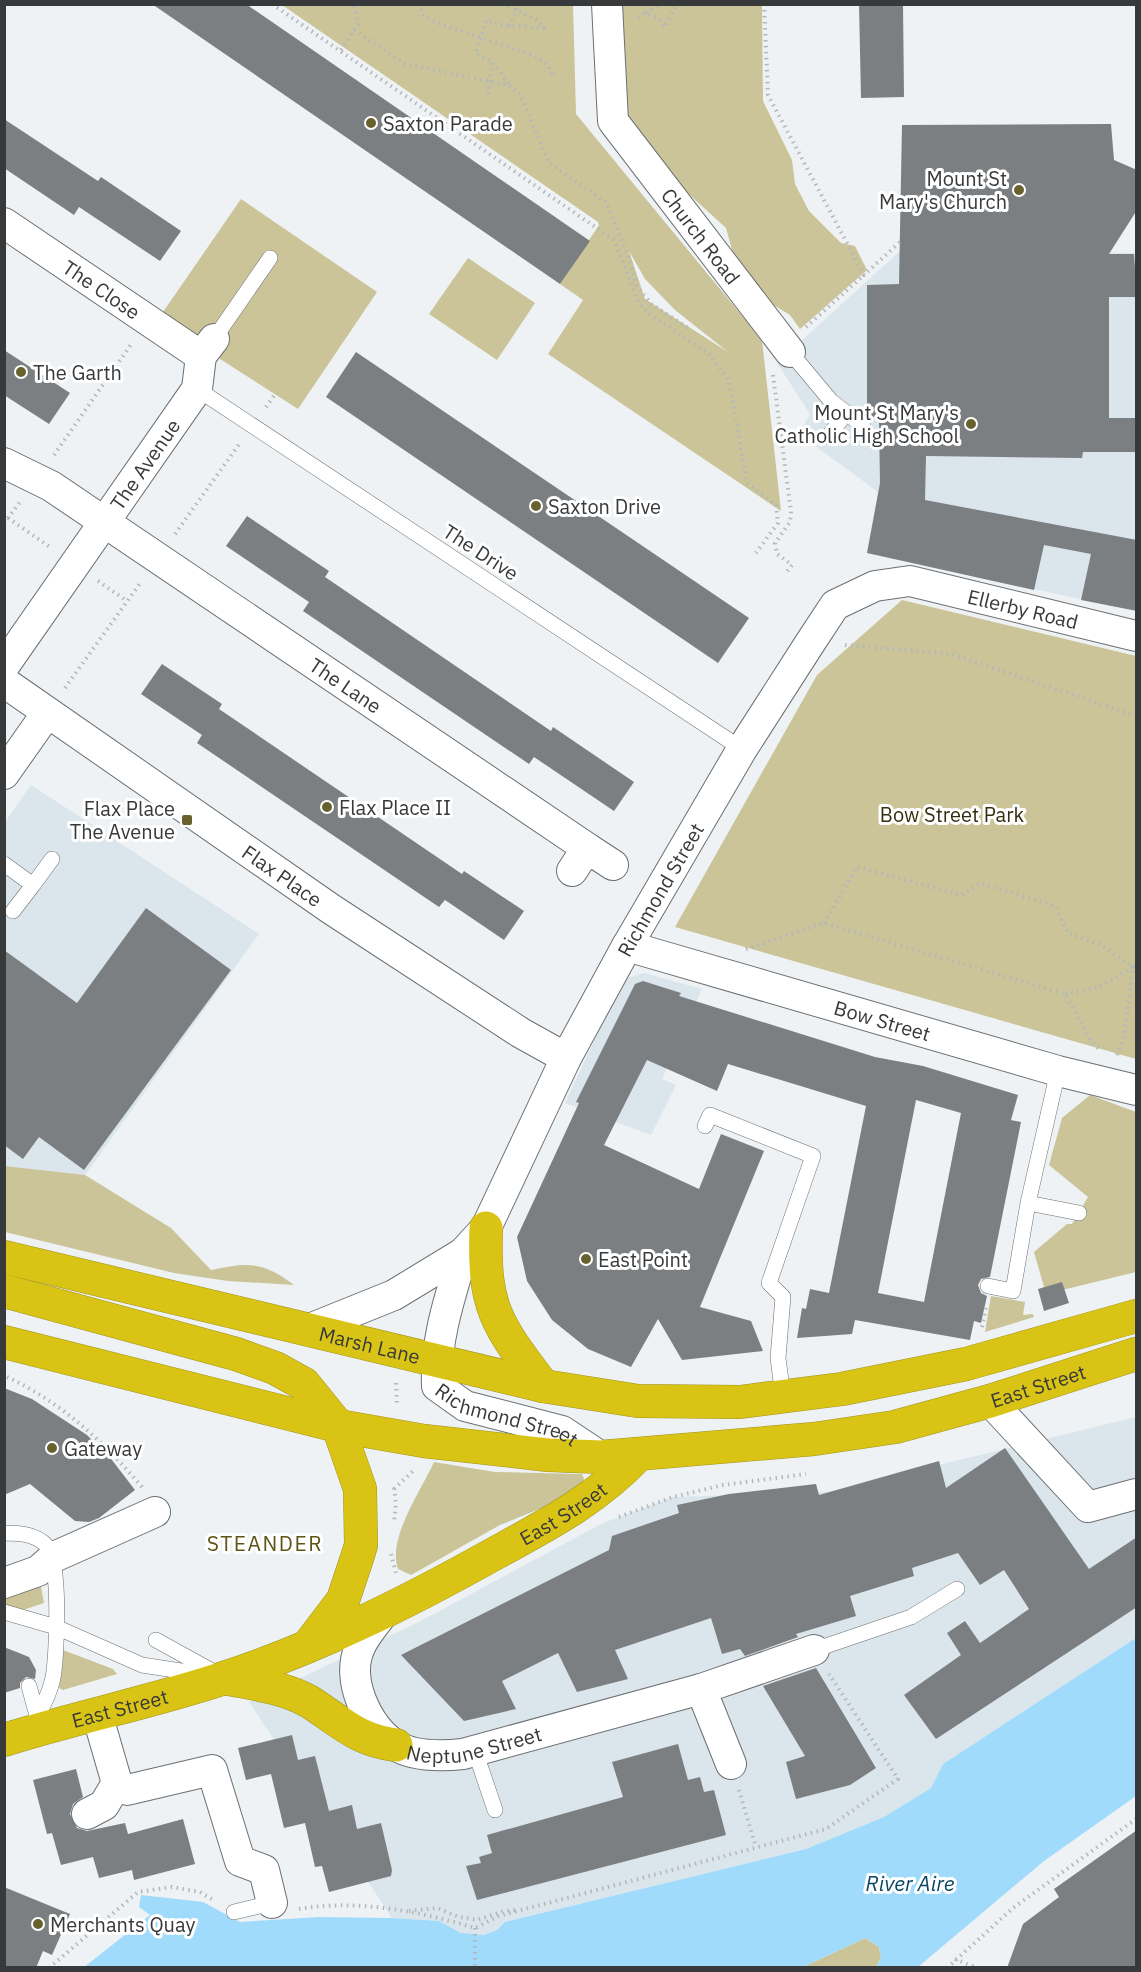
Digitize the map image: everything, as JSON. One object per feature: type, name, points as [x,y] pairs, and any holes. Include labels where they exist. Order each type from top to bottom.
[{"type":"highway","points":[[486,1228],[487,1289],[496,1319],[543,1386]]},
{"type":"highway","name":"Marsh Lane","points":[[4,1257],[312,1328],[543,1386],[639,1401],[740,1402]]},
{"type":"highway","points":[[4,1290],[236,1354],[275,1368],[304,1384],[338,1426],[360,1489],[361,1545],[343,1600],[305,1649]]},
{"type":"highway","name":"East Street","points":[[740,1402],[842,1389],[966,1364],[1137,1316]]},
{"type":"highway","points":[[4,1342],[338,1426],[424,1441],[548,1455],[600,1457],[638,1455]]},
{"type":"highway","name":"East Street","points":[[22,1729],[98,1714],[224,1678],[305,1649],[384,1612],[577,1508],[617,1478],[638,1455],[814,1439],[895,1427],[990,1401],[1137,1354]]},
{"type":"highway","points":[[224,1678],[282,1689],[310,1703],[352,1732],[375,1743],[396,1745]]},
{"type":"street","name":"Church Road","points":[[607,16],[613,122],[782,356]]},
{"type":"street","name":"The Close","points":[[4,223],[154,325],[207,347]]},
{"type":"street","name":"The Avenue","points":[[4,666],[197,389],[207,347]]},
{"type":"street","points":[[4,463],[38,478],[105,521]]},
{"type":"street","name":"The Lane","points":[[105,521],[580,859],[613,865]]},
{"type":"street","name":"Richmond Street","points":[[312,1328],[394,1295],[463,1252],[486,1228],[566,1058],[627,946],[742,749],[810,643],[835,605],[875,586],[910,581]]},
{"type":"street","name":"Ellerby Road","points":[[910,581],[1137,636]]},
{"type":"street","name":"Flax Place","points":[[4,682],[331,909],[521,1033],[566,1058]]},
{"type":"street","points":[[4,774],[47,713]]},
{"type":"street","name":"Bow Street","points":[[627,946],[1058,1071],[1126,1081]]},
{"type":"street","name":"Richmond Street","points":[[463,1252],[445,1315],[436,1359],[437,1386],[465,1406],[562,1431],[600,1457]]},
{"type":"street","points":[[990,1401],[1088,1507],[1137,1494]]},
{"type":"street","points":[[4,1583],[38,1571],[54,1557],[155,1512]]},
{"type":"street","name":"Neptune Street","points":[[384,1612],[359,1647],[355,1676],[358,1694],[367,1710],[396,1745],[424,1754],[443,1755],[475,1750],[701,1689],[814,1650]]},
{"type":"street","points":[[701,1689],[731,1764]]},
{"type":"street","points":[[98,1714],[117,1783],[127,1790],[212,1770],[240,1861],[264,1870],[272,1903]]},
{"type":"street","points":[[87,1814],[104,1805],[117,1783]]},
{"type":"lane","name":"The Avenue","points":[[207,347],[270,258]]},
{"type":"lane","points":[[782,356],[831,401],[863,426]]},
{"type":"lane","name":"The Drive","points":[[197,389],[742,749]]},
{"type":"lane","points":[[828,437],[846,412]]},
{"type":"lane","points":[[13,911],[52,860]]},
{"type":"lane","points":[[4,864],[33,885]]},
{"type":"lane","points":[[988,1286],[1013,1291],[1028,1203],[1058,1071]]},
{"type":"lane","points":[[705,1126],[710,1116],[813,1156],[769,1283],[783,1297],[778,1358],[783,1396]]},
{"type":"lane","points":[[1028,1203],[1079,1213]]},
{"type":"lane","points":[[4,1533],[21,1533],[36,1538],[47,1546],[54,1557],[56,1627],[53,1677],[46,1699],[22,1729]]},
{"type":"lane","points":[[814,1650],[911,1617],[957,1589]]},
{"type":"lane","points":[[4,1612],[56,1627],[142,1665],[224,1678]]},
{"type":"lane","points":[[156,1640],[224,1678]]},
{"type":"lane","points":[[22,1729],[29,1686]]},
{"type":"lane","points":[[475,1750],[495,1810]]},
{"type":"lane","points":[[234,1912],[272,1903]]},
{"type":"path","points":[[273,4],[614,240],[638,301],[647,312],[709,354],[721,367],[732,392],[747,483],[776,505],[778,523],[756,553]]},
{"type":"path","points":[[341,50],[358,24],[354,4]]},
{"type":"path","points":[[417,4],[424,15],[432,21],[538,57],[548,66],[554,78]]},
{"type":"path","points":[[503,4],[537,20],[544,28],[509,26],[486,20],[476,54],[492,62],[504,79],[520,94],[549,163],[606,202],[630,260],[636,285],[651,304],[688,328]]},
{"type":"path","points":[[509,26],[517,10],[515,4]]},
{"type":"path","points":[[607,16],[621,30],[660,4]]},
{"type":"path","points":[[645,13],[658,18],[665,27],[677,4]]},
{"type":"path","points":[[764,4],[768,95],[864,275]]},
{"type":"path","points":[[354,30],[405,64],[513,87]]},
{"type":"path","points":[[488,94],[492,62]]},
{"type":"path","points":[[785,574],[792,565],[777,554],[775,543],[790,522],[791,512],[782,356],[901,241]]},
{"type":"path","points":[[4,524],[138,334],[154,325]]},
{"type":"path","points":[[810,643],[951,654],[1137,716]]},
{"type":"path","points":[[824,923],[857,867],[962,895],[980,883],[1055,906],[1068,933],[1099,944],[1135,965]]},
{"type":"path","points":[[745,949],[824,923],[1065,994],[1099,987],[1135,965]]},
{"type":"path","points":[[1126,1081],[1124,1036],[1135,965]]},
{"type":"path","points":[[1065,994],[1091,1041],[1126,1081]]},
{"type":"path","points":[[4,1376],[39,1393],[74,1419],[112,1454],[142,1487],[155,1512]]},
{"type":"path","points":[[396,1380],[399,1413]]},
{"type":"path","points":[[613,1519],[673,1497],[713,1487],[817,1472]]},
{"type":"path","points":[[428,1916],[438,1916],[475,1928],[500,1916],[826,1829],[897,1779],[814,1650]]},
{"type":"path","points":[[731,1764],[756,1847]]},
{"type":"path","points":[[947,1968],[1013,1908],[1137,1819]]},
{"type":"path","points":[[406,1911],[437,1908],[459,1917],[477,1920],[504,1911],[530,1909]]},
{"type":"path","points":[[475,1928],[475,1968]]},
{"type":"path","points":[[955,1959],[977,1968]]},
{"type":"shaded area","name":"Mount St Mary's Catholic High School","points":[[900,251],[1136,253],[1136,611],[867,553],[878,492],[799,434],[810,414],[777,363]]},
{"type":"shaded area","points":[[31,785],[259,934],[85,1175],[5,1166],[5,822]]},
{"type":"shaded area","points":[[644,973],[702,989],[662,1079],[676,1085],[651,1135],[565,1103],[620,986],[627,978]]},
{"type":"shaded area","points":[[1136,1417],[1136,1638],[943,1764],[931,1788],[884,1817],[806,1849],[505,1922],[497,1930],[484,1935],[461,1933],[439,1921],[392,1918],[249,1702],[419,1622],[603,1523],[673,1497],[828,1492]]},
{"type":"green space","points":[[282,5],[573,5],[576,114],[762,340],[781,511],[548,354],[583,300],[560,284],[599,225],[598,222]],"holes":[[[629,251],[645,279],[675,310],[728,352],[645,299]]]},
{"type":"green space","points":[[617,5],[762,5],[763,101],[792,160],[795,184],[809,211],[841,243],[855,246],[867,270],[800,329],[790,315],[767,301],[734,257],[726,228],[669,176],[638,135],[625,109]]},
{"type":"green space","points":[[241,199],[377,292],[298,409],[217,357],[154,325]]},
{"type":"green space","points":[[468,258],[535,303],[497,360],[429,314]]},
{"type":"green space","name":"Bow Street Park","points":[[902,600],[1136,656],[1136,1059],[675,927],[817,675]]},
{"type":"green space","points":[[1090,1095],[1136,1112],[1136,1272],[1046,1294],[1034,1252],[1067,1224],[1072,1224],[1088,1197],[1049,1165],[1062,1118]]},
{"type":"green space","points":[[5,1166],[85,1175],[171,1228],[211,1270],[246,1265],[255,1266],[273,1271],[294,1285],[228,1281],[174,1273],[5,1232]]},
{"type":"green space","points":[[991,1296],[1025,1302],[1023,1315],[1033,1314],[1034,1317],[985,1332]]},
{"type":"green space","points":[[434,1462],[495,1472],[582,1474],[587,1486],[584,1491],[500,1525],[411,1575],[398,1569],[397,1543],[407,1514]]},
{"type":"green space","points":[[39,1576],[44,1603],[14,1613],[5,1610],[5,1592]]},
{"type":"green space","points":[[63,1650],[113,1669],[117,1674],[63,1690],[59,1688]]},
{"type":"green space","points":[[865,1938],[879,1947],[881,1958],[876,1967],[801,1968]]},
{"type":"water","name":"River Aire","points":[[1136,1638],[1136,1796],[1044,1861],[918,1967],[876,1967],[881,1958],[879,1947],[865,1938],[801,1968],[83,1968],[150,1915],[139,1907],[141,1895],[203,1902],[240,1922],[319,1917],[392,1918],[439,1921],[461,1933],[484,1935],[497,1930],[505,1922],[806,1849],[884,1817],[931,1788],[943,1764]]},
{"type":"building","name":"Saxton Parade","points":[[152,4],[246,4],[590,241],[560,284]]},
{"type":"building","points":[[859,4],[903,4],[904,97],[861,98]]},
{"type":"building","points":[[4,119],[98,181],[101,177],[181,231],[160,261],[79,207],[74,215],[4,168]]},
{"type":"building","name":"Mount St Mary's Catholic High School","points":[[1111,124],[1114,160],[1137,170],[1137,210],[1109,254],[1134,254],[1137,297],[1109,297],[1109,418],[1137,418],[1137,452],[1083,452],[1082,458],[926,456],[925,500],[1137,540],[1137,611],[1081,600],[1091,554],[1044,545],[1034,590],[867,553],[880,483],[879,422],[867,412],[867,285],[899,284],[902,125]]},
{"type":"building","name":"The Garth","points":[[4,350],[70,393],[49,424],[4,395]]},
{"type":"building","name":"Saxton Drive","points":[[356,352],[749,618],[718,663],[326,397]]},
{"type":"building","points":[[247,516],[329,571],[325,577],[551,731],[553,727],[634,782],[614,811],[534,757],[529,764],[303,611],[309,602],[226,546]]},
{"type":"building","name":"Flax Place II","points":[[162,664],[222,704],[219,709],[462,874],[464,871],[524,911],[504,940],[445,900],[439,907],[197,743],[202,735],[141,694]]},
{"type":"building","points":[[146,908],[231,970],[84,1170],[39,1137],[23,1159],[4,1145],[4,950],[77,1003]]},
{"type":"building","points":[[643,981],[681,993],[679,996],[875,1057],[923,1066],[1018,1095],[1011,1120],[1021,1122],[990,1277],[981,1279],[978,1285],[981,1293],[987,1296],[981,1323],[974,1321],[970,1340],[855,1320],[852,1334],[797,1338],[802,1308],[806,1309],[810,1289],[829,1293],[866,1106],[728,1064],[717,1091],[647,1060],[604,1145],[699,1189],[721,1134],[764,1151],[700,1307],[751,1321],[763,1351],[682,1360],[658,1319],[631,1367],[588,1349],[552,1320],[527,1281],[517,1237],[579,1103],[576,1102],[635,984]],"holes":[[[916,1100],[961,1113],[924,1302],[878,1293]]]},
{"type":"building","points":[[1062,1282],[1069,1303],[1044,1311],[1038,1289]]},
{"type":"building","name":"Gateway","points":[[4,1388],[32,1399],[87,1435],[112,1460],[135,1490],[99,1518],[89,1522],[75,1521],[30,1484],[4,1495]]},
{"type":"building","points":[[1005,1448],[1089,1569],[1137,1537],[1137,1607],[936,1739],[904,1695],[961,1655],[947,1633],[965,1621],[980,1643],[1029,1609],[1004,1570],[980,1585],[958,1553],[912,1568],[914,1576],[850,1596],[856,1616],[796,1634],[798,1637],[745,1656],[740,1649],[722,1654],[711,1618],[615,1650],[628,1679],[577,1692],[558,1653],[502,1681],[516,1709],[464,1721],[401,1655],[609,1550],[612,1536],[679,1513],[677,1505],[729,1494],[816,1484],[819,1495],[939,1461],[946,1488]]},
{"type":"building","points":[[4,1647],[29,1657],[36,1670],[35,1679],[26,1677],[20,1683],[20,1688],[4,1693]]},
{"type":"building","points":[[816,1668],[876,1768],[850,1785],[796,1799],[786,1762],[805,1756],[763,1686]]},
{"type":"building","points":[[292,1735],[298,1760],[315,1756],[329,1811],[352,1805],[357,1829],[381,1823],[392,1870],[391,1876],[329,1892],[322,1866],[315,1867],[305,1823],[284,1828],[271,1774],[246,1780],[238,1748]]},
{"type":"building","points":[[678,1744],[688,1780],[700,1777],[704,1792],[714,1790],[726,1835],[477,1900],[466,1866],[481,1863],[479,1857],[492,1853],[487,1835],[623,1797],[612,1762]]},
{"type":"building","points":[[76,1769],[83,1797],[73,1804],[70,1814],[77,1828],[87,1831],[125,1823],[128,1834],[183,1819],[195,1864],[134,1880],[132,1870],[99,1878],[93,1857],[61,1865],[52,1833],[47,1834],[33,1780]]},
{"type":"building","points":[[1137,1830],[1137,1968],[1007,1968],[1023,1924],[1059,1897],[1054,1889]]},
{"type":"building","name":"Merchants Quay","points":[[4,1887],[70,1914],[52,1955],[43,1951],[36,1968],[4,1968]]},
{"type":"place","name":"Saxton Parade","points":[[371,123]]},
{"type":"place","name":"Mount St Mary's Church","points":[[1019,190]]},
{"type":"place","name":"The Garth","points":[[21,372]]},
{"type":"place","name":"Mount St Mary's Catholic High School","points":[[971,424]]},
{"type":"place","name":"Saxton Drive","points":[[536,506]]},
{"type":"place","name":"Flax Place II","points":[[327,807]]},
{"type":"place","name":"Flax Place The Avenue","points":[[187,820]]},
{"type":"place","name":"East Point","points":[[586,1259]]},
{"type":"place","name":"Gateway","points":[[52,1448]]},
{"type":"place","name":"Merchants Quay","points":[[38,1924]]},
{"type":"district","name":"STEANDER","points":[[265,1543]]}]
